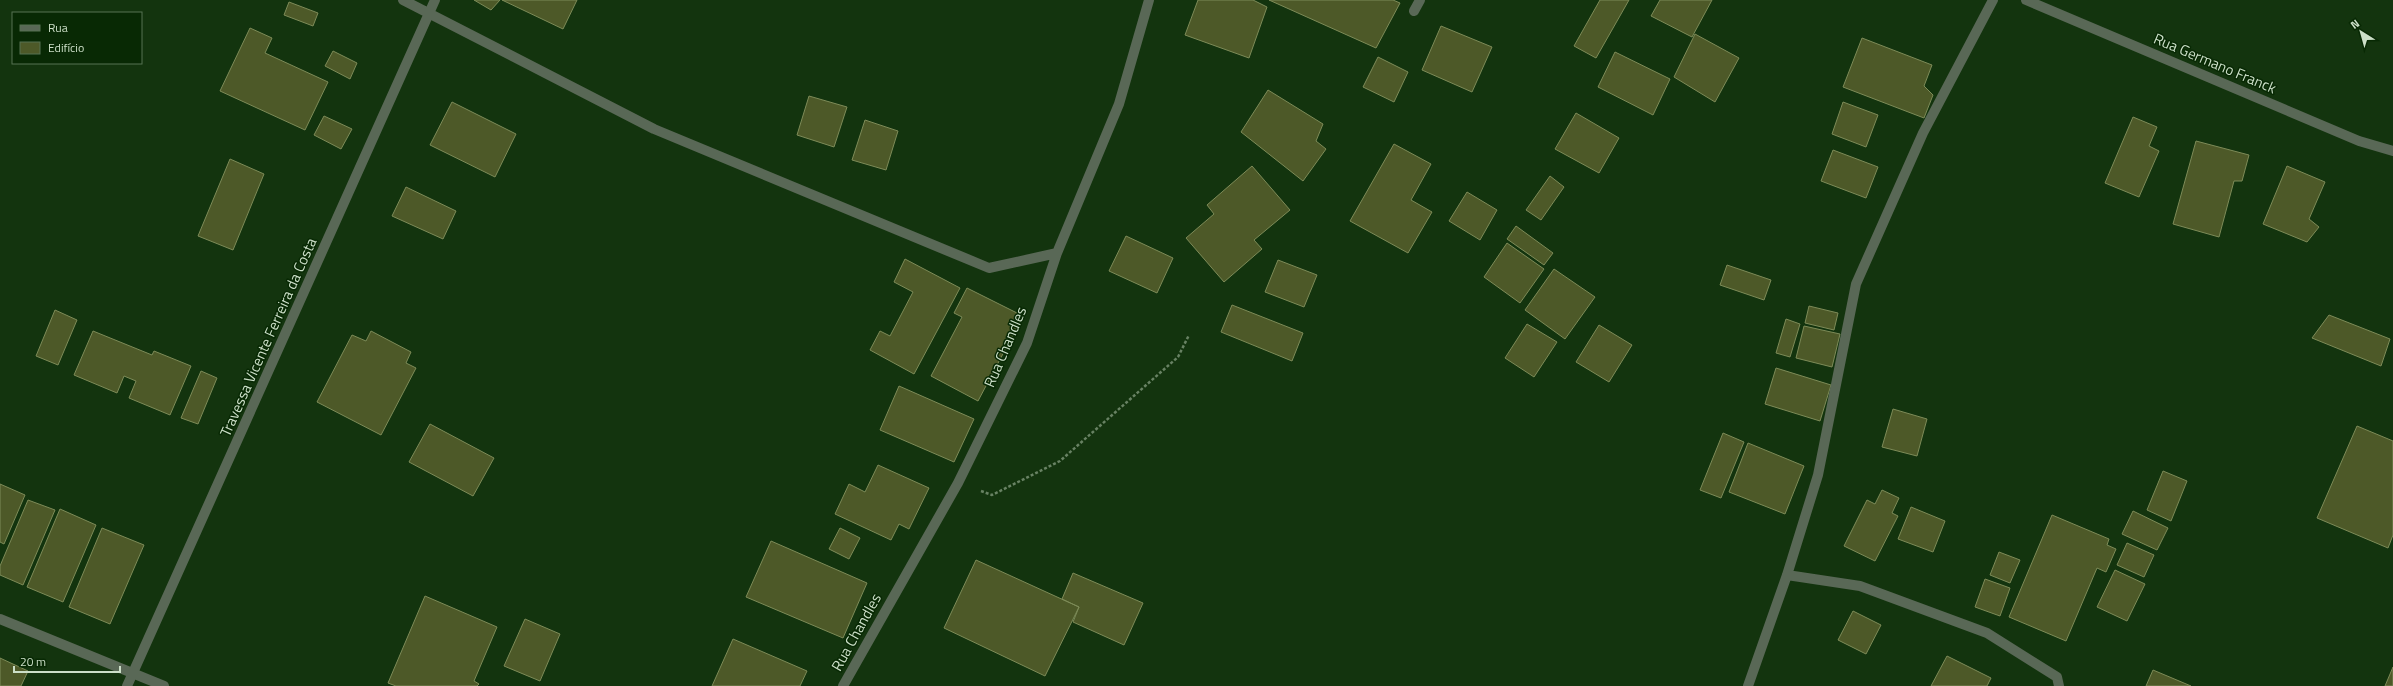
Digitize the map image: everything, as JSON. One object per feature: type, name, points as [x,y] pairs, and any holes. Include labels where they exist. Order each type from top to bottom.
[{"type":"street","points":[[403,0],[654,129],[989,268],[1057,253]]},
{"type":"street","name":"Travessa Vicente Ferreira da Costa","points":[[127,686],[435,0]]},
{"type":"street","name":"Rua Chandles","points":[[843,686],[958,483],[1027,343],[1057,253],[1119,104],[1149,0]]},
{"type":"street","points":[[1414,11],[1420,0]]},
{"type":"street","points":[[1748,686],[1788,575],[1818,475],[1856,284],[1923,132],[1993,0]]},
{"type":"street","name":"Rua Germano Franck","points":[[2026,0],[2359,140],[2393,151]]},
{"type":"street","points":[[1788,575],[1860,586],[1987,634],[2057,677],[2059,686]]},
{"type":"street","points":[[0,619],[164,686]]},
{"type":"path","points":[[958,483],[992,495],[1060,461],[1178,357],[1189,335]]},
{"type":"building","points":[[474,0],[500,0],[491,10]]},
{"type":"building","points":[[502,0],[577,0],[563,29]]},
{"type":"building","points":[[1198,0],[1253,0],[1267,7],[1249,58],[1185,35]]},
{"type":"building","points":[[1269,0],[1393,0],[1400,3],[1376,48]]},
{"type":"building","points":[[1600,0],[1629,0],[1596,58],[1574,46]]},
{"type":"building","points":[[1660,0],[1712,0],[1692,37],[1651,16]]},
{"type":"building","points":[[289,2],[318,13],[313,26],[284,15]]},
{"type":"building","points":[[1441,26],[1492,47],[1472,92],[1422,70]]},
{"type":"building","points":[[250,28],[272,38],[265,53],[328,82],[305,130],[220,91]]},
{"type":"building","points":[[1695,34],[1739,58],[1715,102],[1674,77]]},
{"type":"building","points":[[1862,38],[1932,65],[1924,86],[1933,95],[1924,118],[1843,87]]},
{"type":"building","points":[[333,51],[357,63],[350,79],[325,66]]},
{"type":"building","points":[[1615,52],[1670,79],[1653,115],[1598,87]]},
{"type":"building","points":[[1378,57],[1408,72],[1394,102],[1363,87]]},
{"type":"building","points":[[1268,90],[1323,124],[1316,141],[1326,149],[1303,181],[1241,132]]},
{"type":"building","points":[[809,96],[847,107],[834,147],[797,135]]},
{"type":"building","points":[[452,102],[516,134],[495,177],[430,145]]},
{"type":"building","points":[[1843,102],[1878,115],[1866,147],[1832,134]]},
{"type":"building","points":[[1576,113],[1619,138],[1599,173],[1555,149]]},
{"type":"building","points":[[324,116],[352,129],[341,149],[314,135]]},
{"type":"building","points":[[2133,117],[2157,127],[2149,146],[2159,151],[2139,197],[2105,183]]},
{"type":"building","points":[[865,120],[898,131],[886,170],[852,160]]},
{"type":"building","points":[[2196,141],[2249,155],[2242,181],[2234,181],[2219,237],[2173,224]]},
{"type":"building","points":[[1394,144],[1431,164],[1411,200],[1432,212],[1408,253],[1350,221]]},
{"type":"building","points":[[1833,150],[1878,167],[1866,198],[1821,181]]},
{"type":"building","points":[[230,159],[264,174],[233,250],[198,236]]},
{"type":"building","points":[[1252,166],[1290,210],[1254,240],[1262,249],[1224,282],[1186,238],[1214,214],[1207,205]]},
{"type":"building","points":[[2287,166],[2325,182],[2309,219],[2319,227],[2307,242],[2263,224]]},
{"type":"building","points":[[1550,176],[1564,187],[1541,220],[1526,210]]},
{"type":"building","points":[[406,187],[456,211],[443,239],[392,216]]},
{"type":"building","points":[[1467,192],[1497,210],[1480,240],[1449,221]]},
{"type":"building","points":[[1516,226],[1553,253],[1544,265],[1507,239]]},
{"type":"building","points":[[1126,236],[1173,258],[1157,293],[1109,271]]},
{"type":"building","points":[[1507,243],[1544,269],[1520,303],[1484,277]]},
{"type":"building","points":[[905,259],[960,288],[914,374],[870,350],[880,331],[890,336],[913,292],[894,282]]},
{"type":"building","points":[[1278,260],[1317,275],[1304,307],[1265,292]]},
{"type":"building","points":[[1727,265],[1771,280],[1764,300],[1720,285]]},
{"type":"building","points":[[1554,269],[1595,297],[1565,339],[1525,310]]},
{"type":"building","points":[[967,288],[1023,316],[978,401],[931,376],[962,317],[954,313]]},
{"type":"building","points":[[1232,305],[1303,333],[1292,361],[1221,332]]},
{"type":"building","points":[[1809,306],[1838,313],[1834,330],[1805,323]]},
{"type":"building","points":[[55,310],[77,320],[58,365],[36,356]]},
{"type":"building","points":[[2329,315],[2390,339],[2381,366],[2312,338]]},
{"type":"building","points":[[1786,319],[1800,324],[1790,357],[1776,353]]},
{"type":"building","points":[[1527,324],[1557,342],[1534,377],[1505,358]]},
{"type":"building","points":[[1599,325],[1632,345],[1609,382],[1576,362]]},
{"type":"building","points":[[1804,326],[1840,334],[1832,367],[1796,358]]},
{"type":"building","points":[[93,331],[152,355],[154,351],[191,366],[170,415],[129,398],[136,381],[124,376],[117,393],[74,375]]},
{"type":"building","points":[[371,331],[411,352],[406,363],[416,368],[381,435],[317,402],[352,335],[366,341]]},
{"type":"building","points":[[1776,368],[1831,385],[1820,421],[1765,404]]},
{"type":"building","points":[[201,371],[217,378],[198,424],[181,418]]},
{"type":"building","points":[[899,386],[974,419],[954,462],[880,430]]},
{"type":"building","points":[[1893,409],[1927,419],[1917,456],[1882,447]]},
{"type":"building","points":[[430,424],[494,458],[473,496],[409,462]]},
{"type":"building","points":[[2357,426],[2393,441],[2393,535],[2388,548],[2317,518]]},
{"type":"building","points":[[1723,433],[1744,442],[1721,498],[1700,490]]},
{"type":"building","points":[[1748,443],[1804,466],[1785,514],[1729,492]]},
{"type":"building","points":[[878,465],[929,488],[909,529],[899,524],[891,540],[835,514],[849,484],[865,492]]},
{"type":"building","points":[[2163,471],[2187,481],[2171,521],[2147,510]]},
{"type":"building","points":[[0,484],[25,495],[4,544],[0,542]]},
{"type":"building","points":[[1882,490],[1899,498],[1892,513],[1898,516],[1875,561],[1844,546],[1867,500],[1875,504]]},
{"type":"building","points":[[28,500],[55,510],[23,585],[0,575],[0,566]]},
{"type":"building","points":[[1911,507],[1945,521],[1933,552],[1898,539]]},
{"type":"building","points":[[60,509],[96,525],[63,602],[27,587]]},
{"type":"building","points":[[2133,511],[2168,528],[2157,550],[2122,534]]},
{"type":"building","points":[[2052,515],[2109,539],[2107,545],[2116,549],[2106,572],[2097,568],[2066,641],[2009,617]]},
{"type":"building","points":[[102,528],[144,545],[110,624],[69,607]]},
{"type":"building","points":[[840,528],[860,538],[849,559],[829,549]]},
{"type":"building","points":[[771,541],[867,583],[843,638],[746,597]]},
{"type":"building","points":[[2127,543],[2154,555],[2144,577],[2117,565]]},
{"type":"building","points":[[1999,552],[2020,560],[2010,583],[1990,575]]},
{"type":"building","points":[[976,560],[1079,607],[1045,676],[944,628]]},
{"type":"building","points":[[2115,570],[2145,584],[2127,621],[2097,607]]},
{"type":"building","points":[[1073,573],[1143,603],[1124,645],[1073,622],[1079,607],[1062,599]]},
{"type":"building","points":[[1985,579],[2010,588],[2000,616],[1975,607]]},
{"type":"building","points":[[425,596],[497,627],[474,681],[479,684],[477,686],[396,686],[388,683]]},
{"type":"building","points":[[1853,611],[1881,625],[1866,654],[1838,640]]},
{"type":"building","points":[[525,619],[560,634],[540,681],[504,666]]},
{"type":"building","points":[[733,639],[807,671],[800,686],[712,686]]},
{"type":"building","points":[[1947,656],[1991,678],[1987,686],[1931,686]]},
{"type":"building","points":[[0,658],[28,671],[21,686],[0,686]]},
{"type":"building","points":[[2393,667],[2393,686],[2385,686]]},
{"type":"building","points":[[2153,670],[2191,686],[2146,686]]}]
